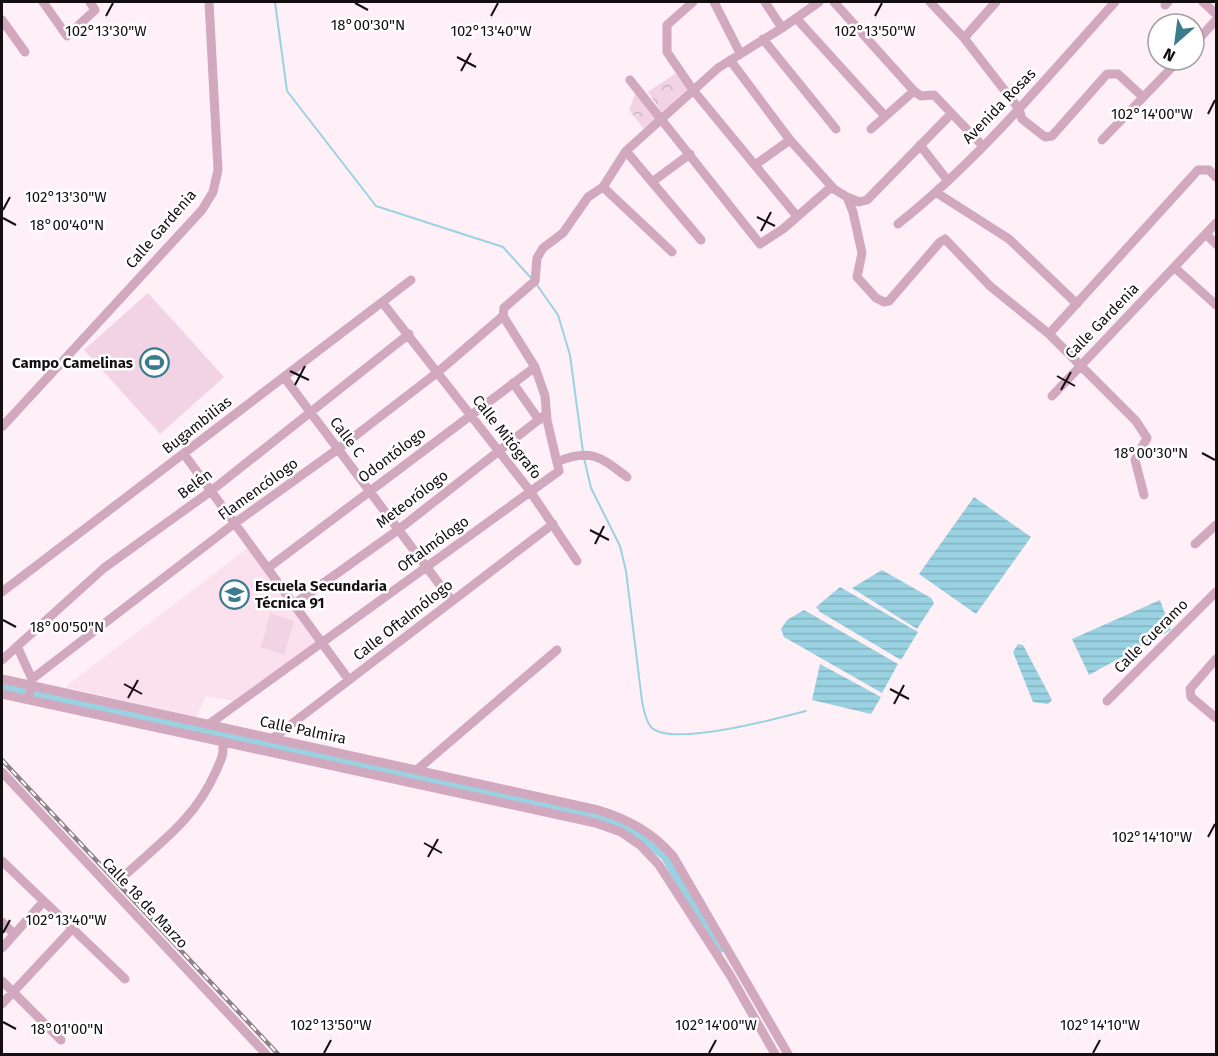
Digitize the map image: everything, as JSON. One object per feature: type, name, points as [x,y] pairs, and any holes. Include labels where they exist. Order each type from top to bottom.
[{"type":"street","points":[[43,2],[66,36],[95,10],[90,2]]},
{"type":"street","name":"Calle Gardenia","points":[[2,427],[202,210],[213,192],[218,170],[209,2]]},
{"type":"street","points":[[693,2],[667,25],[667,52],[693,90],[796,215]]},
{"type":"street","points":[[714,2],[741,53]]},
{"type":"street","points":[[765,2],[782,28]]},
{"type":"street","name":"Flamencólogo","points":[[30,690],[235,523],[338,449],[438,372],[504,316],[504,308],[509,302],[535,282],[537,258],[543,248],[563,233],[588,197],[603,187],[626,151],[730,60],[819,2]]},
{"type":"street","points":[[834,2],[914,91],[921,96],[934,94],[982,145]]},
{"type":"street","points":[[933,2],[1019,109],[1022,119],[1030,127],[1048,137],[1107,74],[1118,74],[1143,97]]},
{"type":"street","points":[[964,38],[996,2]]},
{"type":"street","name":"Avenida Rosas","points":[[898,224],[937,193],[1019,109],[1115,2]]},
{"type":"street","points":[[1203,2],[1216,14]]},
{"type":"street","points":[[796,18],[885,116]]},
{"type":"street","points":[[2,20],[26,52]]},
{"type":"street","points":[[764,39],[836,129]]},
{"type":"street","points":[[730,60],[790,140],[834,189],[860,202],[867,200],[951,114]]},
{"type":"street","points":[[1102,140],[1167,72]]},
{"type":"street","points":[[630,80],[760,244],[783,229],[796,215],[829,189],[834,189]]},
{"type":"street","points":[[871,129],[914,91]]},
{"type":"street","points":[[755,165],[790,140]]},
{"type":"street","points":[[920,145],[948,181]]},
{"type":"street","points":[[626,151],[700,240]]},
{"type":"street","points":[[652,182],[690,153]]},
{"type":"street","points":[[1049,334],[1198,170],[1205,168],[1216,177]]},
{"type":"street","points":[[603,187],[672,252]]},
{"type":"street","points":[[937,193],[1009,238],[1077,304]]},
{"type":"street","points":[[847,197],[862,253],[857,277],[876,298],[884,302],[889,301],[945,239],[990,286],[1049,334],[1136,421],[1147,438],[1135,460],[1144,495]]},
{"type":"street","name":"Calle Gardenia","points":[[1052,396],[1216,223]]},
{"type":"street","points":[[1206,234],[1216,243]]},
{"type":"street","points":[[1174,267],[1216,306]]},
{"type":"street","name":"Bugambilias","points":[[2,592],[411,280]]},
{"type":"street","name":"Calle Mitógrafo","points":[[382,302],[499,450],[578,561]]},
{"type":"street","points":[[504,316],[535,367],[545,396],[543,417]]},
{"type":"street","name":"Belén","points":[[2,660],[104,568],[211,491],[409,334]]},
{"type":"street","name":"Odontólogo","points":[[268,568],[535,367]]},
{"type":"street","name":"Calle C","points":[[284,377],[452,601]]},
{"type":"street","points":[[513,383],[543,417],[559,466]]},
{"type":"street","name":"Meteorólogo","points":[[294,604],[398,530],[543,417]]},
{"type":"street","points":[[184,454],[349,680]]},
{"type":"street","name":"Oftalmólogo","points":[[208,725],[323,644],[530,491],[559,466],[584,455],[597,456],[627,477]]},
{"type":"street","name":"Calle Oftalmólogo","points":[[272,739],[553,524]]},
{"type":"street","points":[[1195,544],[1216,525]]},
{"type":"street","name":"Calle Cueramo","points":[[1107,701],[1216,592]]},
{"type":"street","points":[[16,646],[30,690]]},
{"type":"street","points":[[418,769],[557,650]]},
{"type":"street","points":[[1216,659],[1190,690],[1191,697],[1216,718]]},
{"type":"street","name":"Calle Palmira","points":[[2,679],[30,690],[168,723],[208,725],[598,810],[641,828],[673,856],[788,1054]]},
{"type":"street","points":[[2,694],[30,690],[168,723],[222,741],[596,823],[621,832],[640,845],[659,865],[730,975],[775,1054]]},
{"type":"street","points":[[125,875],[193,813],[205,796],[225,752],[222,741]]},
{"type":"street","name":"Calle 18 de Marzo","points":[[2,772],[266,1054]]},
{"type":"street","points":[[2,861],[125,980]]},
{"type":"street","points":[[2,948],[44,901]]},
{"type":"street","points":[[2,922],[14,934]]},
{"type":"street","points":[[2,1004],[71,930]]},
{"type":"street","points":[[2,981],[61,1040]]},
{"type":"shaded area","name":"Escuela Secundaria Técnica 91","points":[[248,548],[316,642],[234,701],[206,696],[196,717],[65,687]]},
{"type":"green space","points":[[676,73],[688,88],[662,113],[648,92]]},
{"type":"green space","points":[[636,92],[657,119],[644,129],[629,110]]},
{"type":"green space","name":"Campo Camelinas","points":[[148,293],[224,377],[160,434],[84,350]]},
{"type":"green space","points":[[270,613],[294,621],[284,655],[261,647]]},
{"type":"water","points":[[974,497],[1031,537],[976,614],[919,574]]},
{"type":"water","points":[[882,570],[931,598],[934,603],[917,629],[852,588]]},
{"type":"water","points":[[840,587],[918,632],[901,660],[820,612],[816,607]]},
{"type":"water","points":[[1160,600],[1171,630],[1089,675],[1072,639]]},
{"type":"water","points":[[804,610],[898,664],[882,693],[784,637],[781,629],[787,620]]},
{"type":"water","points":[[1018,644],[1023,645],[1052,700],[1048,704],[1033,702],[1013,652]]},
{"type":"water","points":[[820,664],[881,697],[871,714],[812,700]]},
{"type":"waterway","points":[[275,2],[287,91],[376,206],[503,247],[531,278]]},
{"type":"waterway","points":[[537,285],[558,315],[570,355],[583,452]]},
{"type":"waterway","points":[[584,458],[591,488],[620,546],[626,571],[642,701],[651,727],[662,733],[701,733],[750,725],[806,711]]},
{"type":"waterway","points":[[2,686],[587,813],[625,825],[665,857],[719,950]]},
{"type":"railway","points":[[2,760],[278,1054]]},
{"type":"place","name":"Campo Camelinas","points":[[154,363]]},
{"type":"place","name":"Escuela Secundaria Técnica 91","points":[[234,595]]}]
